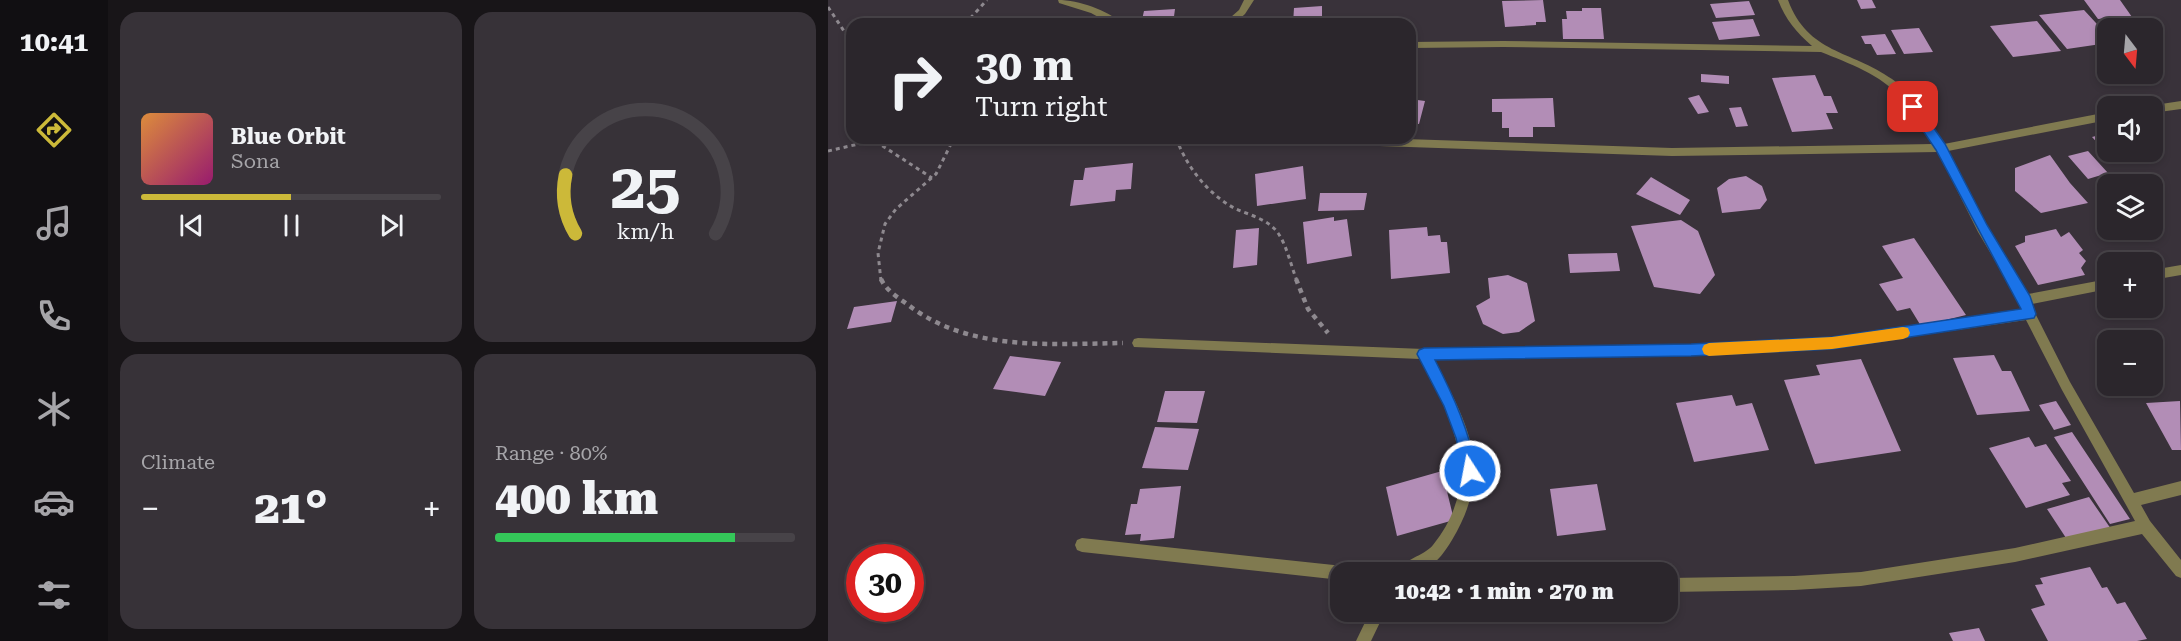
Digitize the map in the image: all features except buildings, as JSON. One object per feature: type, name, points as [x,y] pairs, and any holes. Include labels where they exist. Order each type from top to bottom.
[{"type":"street","points":[[1235,18],[1242,12],[1249,0]]},
{"type":"street","points":[[1783,0],[1795,24],[1822,49],[1856,63],[1887,80],[1904,94],[1941,148],[1982,229],[2025,300],[2029,314],[2066,386],[2145,526],[2181,572]]},
{"type":"street","points":[[1062,1],[1094,11],[1107,18]]},
{"type":"street","points":[[1416,45],[1503,44],[1822,49]]},
{"type":"street","points":[[2163,107],[2181,105]]},
{"type":"street","points":[[1416,143],[1672,152],[1941,148],[2097,118]]},
{"type":"street","points":[[2163,273],[2181,270]]},
{"type":"street","points":[[2025,300],[2097,286]]},
{"type":"street","points":[[1138,343],[1424,354],[1691,350],[1832,343],[2029,314]]},
{"type":"street","points":[[1420,562],[1435,552],[1456,520],[1470,471],[1463,438],[1450,403],[1424,354]]},
{"type":"street","points":[[2132,500],[2181,488]]},
{"type":"street","points":[[1678,585],[1794,583],[1861,579],[2015,555],[2145,526]]},
{"type":"street","points":[[1082,545],[1330,572]]},
{"type":"street","points":[[1363,641],[1373,622]]},
{"type":"path","points":[[970,18],[987,0]]},
{"type":"path","points":[[828,8],[846,34]]},
{"type":"path","points":[[828,151],[859,144]]},
{"type":"path","points":[[880,144],[932,178]]},
{"type":"path","points":[[952,144],[946,158],[932,178],[905,198],[890,215],[879,243],[877,260],[882,283],[910,310],[956,333],[1016,343],[1138,343]]},
{"type":"path","points":[[1178,144],[1185,160],[1208,187],[1234,207],[1271,225],[1279,234],[1308,309],[1346,352]]},
{"type":"slow traffic","points":[[1709,349],[1832,343],[1903,333]]},
{"type":"route","points":[[1470,471],[1463,438],[1450,403],[1424,354],[1691,350],[1832,343],[2029,314],[2025,300],[1982,229],[1941,148],[1913,107]]}]
